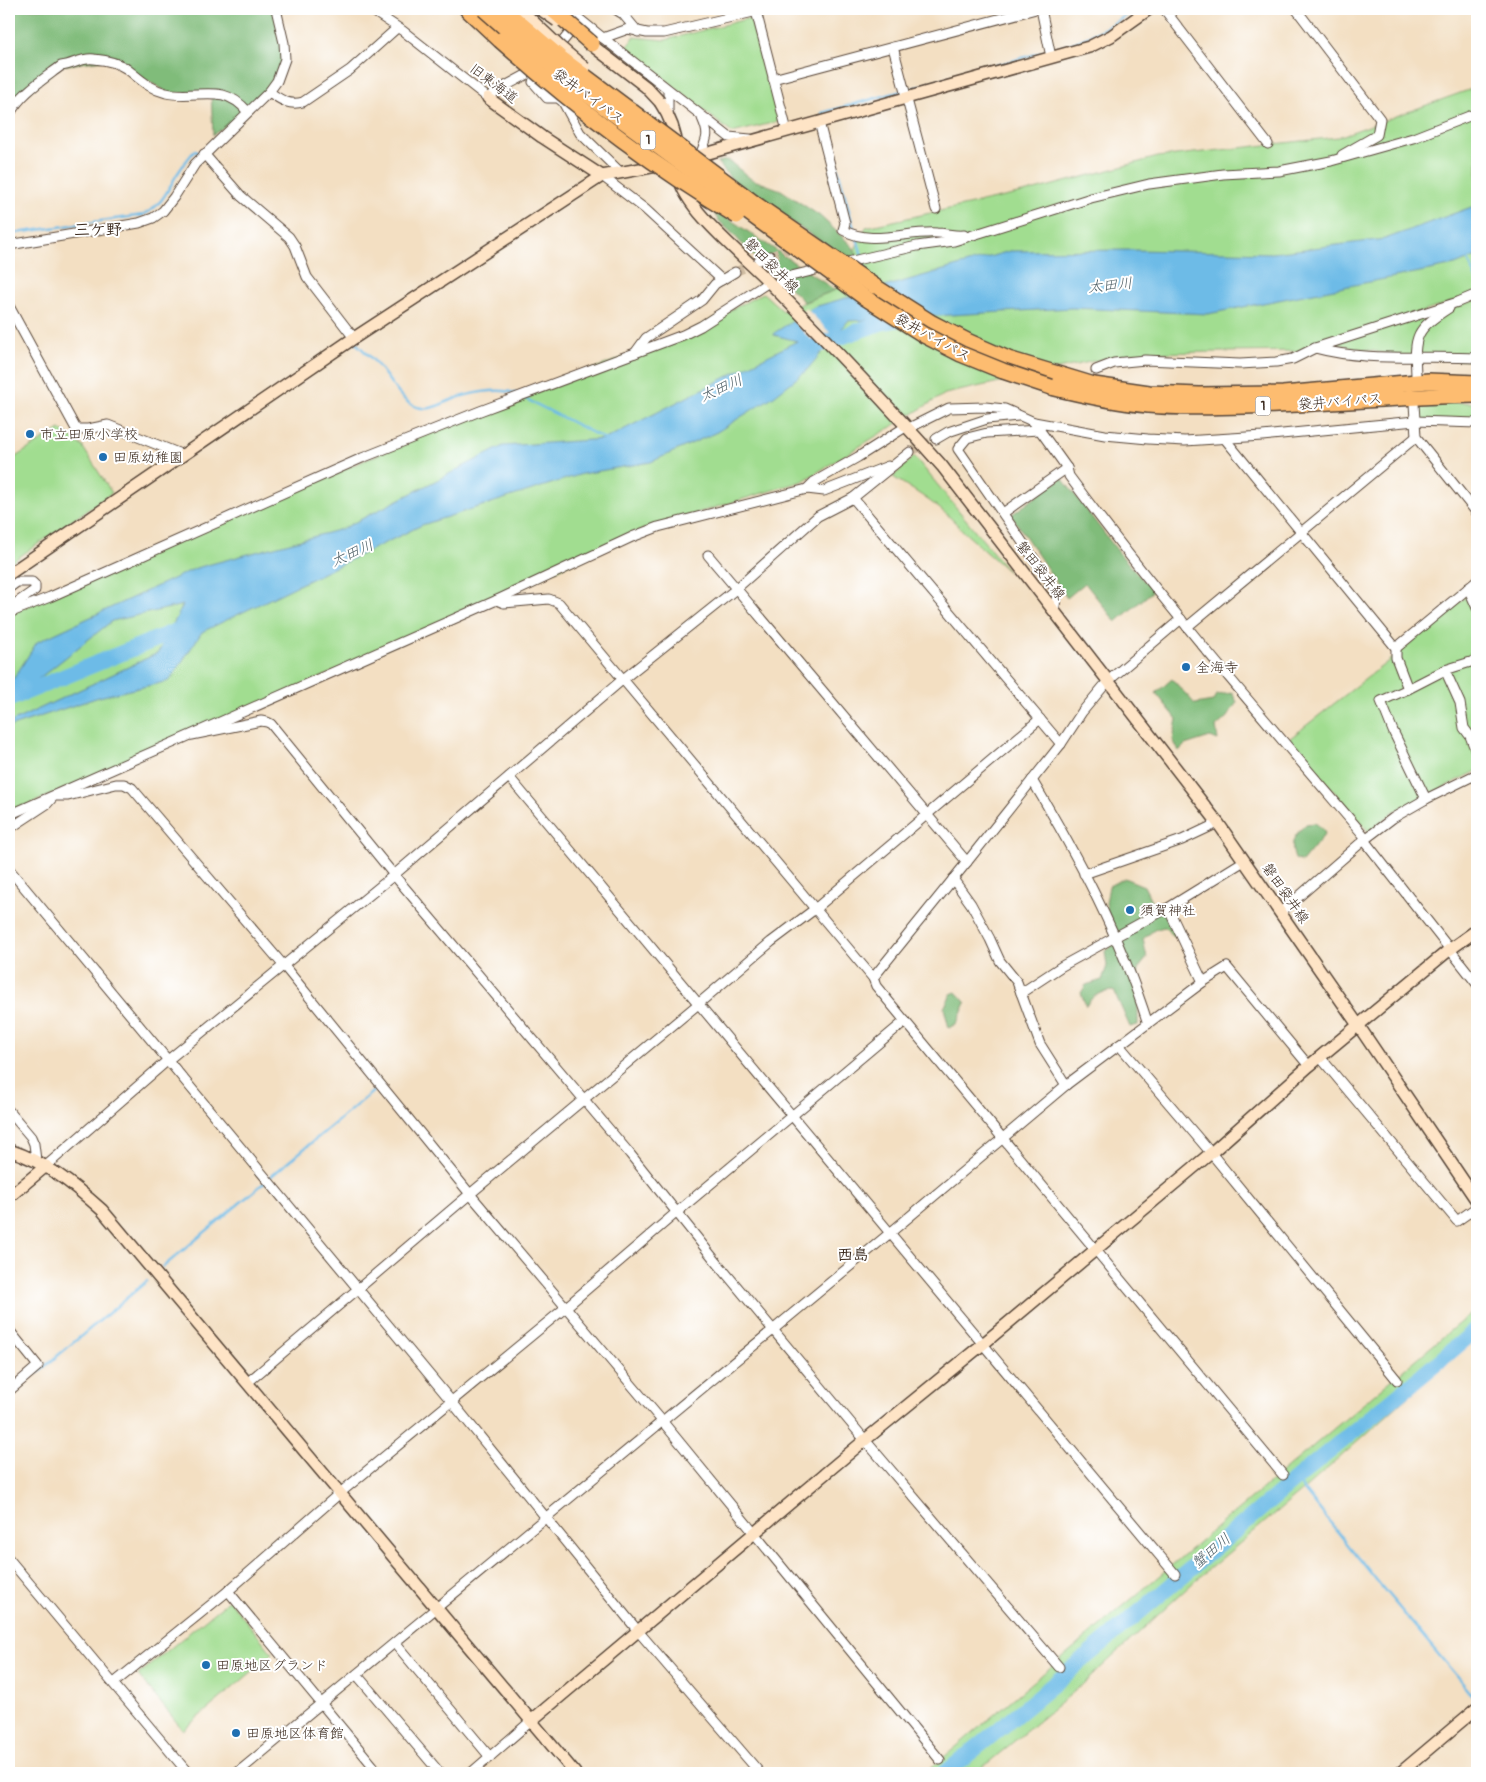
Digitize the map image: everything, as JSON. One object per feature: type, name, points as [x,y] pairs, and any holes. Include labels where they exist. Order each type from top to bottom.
[{"type":"highway","name":"1","points":[[467,9],[543,78],[614,133],[718,205],[818,264]]},
{"type":"highway","name":"袋井バイパス","points":[[484,9],[551,68],[864,297],[924,335],[961,354],[1003,371],[1149,393],[1199,395],[1282,394],[1428,382],[1477,383]]},
{"type":"highway","name":"袋井バイパス","points":[[504,9],[559,57],[699,158],[758,206],[874,286],[932,323],[969,342],[1094,398],[1139,404],[1200,407],[1283,405],[1477,395]]},
{"type":"highway","points":[[552,9],[597,41]]},
{"type":"highway","points":[[1429,396],[1477,399]]},
{"type":"street","points":[[9,245],[139,223],[153,218],[163,211],[195,164],[269,92],[280,76],[285,59],[284,43],[276,9]]},
{"type":"street","name":"旧東海道","points":[[370,9],[542,137],[602,176]]},
{"type":"street","points":[[520,9],[560,47],[599,79],[680,138],[699,158]]},
{"type":"street","name":"磐田袋井線","points":[[540,9],[597,41],[660,102],[668,114],[676,134],[676,162],[680,185],[686,197],[718,233],[774,288],[906,425],[942,466],[1218,824],[1358,1025],[1477,1201]]},
{"type":"street","points":[[567,9],[580,20],[597,41],[668,90],[729,137],[755,140]]},
{"type":"street","points":[[615,9],[623,14],[638,32]]},
{"type":"street","points":[[597,41],[628,30],[664,33],[766,9]]},
{"type":"street","points":[[773,79],[1036,9]]},
{"type":"street","points":[[1040,9],[1051,57]]},
{"type":"street","points":[[9,574],[354,338],[602,176],[699,158],[786,131],[1089,47],[1111,36],[1149,9]]},
{"type":"street","points":[[1164,9],[1268,144]]},
{"type":"street","points":[[1296,9],[1380,119],[1377,135],[1331,161]]},
{"type":"street","points":[[756,11],[786,131]]},
{"type":"street","points":[[488,98],[496,91],[539,68],[548,60],[580,20]]},
{"type":"street","points":[[269,92],[288,104],[295,105],[303,102],[350,70],[398,28]]},
{"type":"street","points":[[893,47],[936,209]]},
{"type":"street","points":[[9,115],[18,100],[28,90],[61,66],[68,66],[85,58],[95,58],[126,68],[145,85],[164,92],[177,95],[211,93],[232,98],[240,103],[248,112]]},
{"type":"street","points":[[539,68],[533,82],[547,98],[558,98],[563,102],[580,133],[620,172]]},
{"type":"street","points":[[668,90],[670,100],[668,114]]},
{"type":"street","points":[[9,613],[50,597],[362,458],[480,411],[683,335],[774,288],[787,277],[873,255],[954,241],[1091,198],[1149,184],[1214,175],[1279,170],[1331,161],[1413,138],[1477,113]]},
{"type":"street","points":[[699,158],[706,140],[707,131],[701,116]]},
{"type":"street","points":[[819,122],[844,223],[843,230],[852,235],[868,238],[936,232],[959,236],[980,233]]},
{"type":"street","points":[[204,154],[241,196],[289,237],[295,246],[308,277],[354,338]]},
{"type":"street","points":[[602,176],[645,209],[722,280]]},
{"type":"street","points":[[759,260],[770,256]]},
{"type":"street","points":[[635,354],[646,338],[702,300],[716,284],[735,272]]},
{"type":"street","points":[[1096,370],[1114,363],[1145,360],[1240,364],[1293,359],[1315,348],[1458,302],[1477,294]]},
{"type":"street","points":[[1416,375],[1416,339],[1430,321],[1458,302]]},
{"type":"street","points":[[10,312],[76,429],[108,426],[183,455]]},
{"type":"street","points":[[1315,348],[1334,353],[1415,358],[1477,358]]},
{"type":"street","points":[[1414,404],[1416,438],[1477,513]]},
{"type":"street","points":[[807,490],[814,482],[858,457],[906,425],[948,408],[985,407],[1004,409],[1018,416]]},
{"type":"street","points":[[936,439],[948,432],[987,418],[1025,417],[1037,426],[1067,468],[1069,476],[1104,523],[1184,623],[1365,839],[1477,984]]},
{"type":"street","points":[[1054,611],[1055,589],[958,449],[967,438],[1037,426],[1105,435],[1185,441],[1415,422],[1477,423]]},
{"type":"street","points":[[872,978],[1061,744],[1082,712],[1108,681],[1301,532],[1416,438]]},
{"type":"street","points":[[1225,439],[1396,648],[1396,658],[1408,689]]},
{"type":"street","points":[[9,1197],[41,1163],[284,966],[622,680],[736,589],[818,516],[853,498],[910,452]]},
{"type":"street","points":[[9,815],[497,600],[632,537],[658,527],[807,490],[824,491],[897,462]]},
{"type":"street","points":[[1003,513],[1067,468]]},
{"type":"street","points":[[853,498],[1061,744]]},
{"type":"street","points":[[708,555],[926,816],[967,862]]},
{"type":"street","points":[[1396,648],[1477,581]]},
{"type":"street","points":[[9,588],[18,582],[32,582],[35,590],[9,608]]},
{"type":"street","points":[[1468,588],[1477,608]]},
{"type":"street","points":[[497,600],[504,603],[549,599],[559,603],[1283,1475]]},
{"type":"street","points":[[1426,799],[1381,700],[1445,670],[1477,660]]},
{"type":"street","points":[[1445,670],[1460,703],[1464,728],[1470,736],[1477,754]]},
{"type":"street","points":[[247,1383],[583,1099],[698,1005],[771,942],[815,909],[1040,719]]},
{"type":"street","points":[[192,735],[261,721],[271,724],[865,1440],[1059,1667]]},
{"type":"street","points":[[1280,912],[1365,839],[1393,818],[1426,799],[1477,774]]},
{"type":"street","points":[[509,777],[1175,1574]]},
{"type":"street","points":[[1032,780],[1067,838],[1116,937],[1148,1024]]},
{"type":"street","points":[[9,829],[47,804],[54,796],[68,796],[116,784],[124,784],[132,788],[284,966],[470,1194],[663,1422],[940,1760]]},
{"type":"street","points":[[1084,874],[1182,840],[1218,824]]},
{"type":"street","points":[[1020,993],[1062,966],[1168,908],[1244,861]]},
{"type":"street","points":[[9,869],[452,1402],[638,1631],[760,1773]]},
{"type":"street","points":[[953,879],[971,904],[990,938],[1000,961],[1017,982],[1040,1044],[1066,1085]]},
{"type":"street","points":[[1168,908],[1203,982]]},
{"type":"street","points":[[471,1773],[865,1440],[1211,1153],[1309,1066],[1449,950],[1477,930]]},
{"type":"street","points":[[237,1773],[663,1422],[1066,1085],[1203,982],[1227,967],[1309,1066]]},
{"type":"street","points":[[114,1683],[228,1591],[340,1493],[566,1308],[677,1212],[905,1021]]},
{"type":"street","points":[[1120,1045],[1397,1380]]},
{"type":"street","points":[[1320,1057],[1457,1222],[1477,1207]]},
{"type":"street","points":[[9,1110],[31,1137],[41,1163]]},
{"type":"street","points":[[9,1150],[41,1163],[66,1178],[102,1210],[575,1773]]},
{"type":"street","points":[[9,1330],[38,1366],[9,1391]]},
{"type":"street","points":[[9,1559],[188,1773]]},
{"type":"street","points":[[228,1591],[379,1773]]},
{"type":"street","points":[[395,1643],[490,1757]]},
{"type":"street","points":[[357,1674],[440,1773]]},
{"type":"street","points":[[1400,1773],[1477,1708]]},
{"type":"green space","points":[[9,9],[281,9],[280,23],[285,57],[267,95],[213,135],[211,93],[169,93],[109,59],[61,66],[9,109]]},
{"type":"green space","points":[[750,18],[780,121],[732,133],[626,48],[634,37],[665,40]]},
{"type":"green space","points":[[1477,87],[1477,293],[1360,334],[1477,300],[1477,361],[1408,358],[1333,343],[1308,351],[1130,353],[945,394],[803,481],[644,529],[414,637],[9,813],[9,614],[465,417],[683,335],[763,293],[783,311],[835,290],[866,227],[1027,192],[1158,157],[1338,137]]},
{"type":"green space","points":[[728,160],[751,179],[781,190],[820,216],[853,247],[859,259],[842,255],[739,188],[717,162]]},
{"type":"green space","points":[[710,206],[835,290],[804,302],[776,274],[749,252],[719,221]]},
{"type":"green space","points":[[1418,401],[1477,403],[1477,423],[1415,421]]},
{"type":"green space","points":[[60,429],[82,446],[112,493],[9,564],[9,461]]},
{"type":"green space","points":[[914,456],[1009,572],[940,509],[893,477]]},
{"type":"green space","points":[[1062,478],[1120,554],[1153,591],[1116,622],[1085,583],[1067,598],[1011,515]]},
{"type":"green space","points":[[1477,587],[1477,771],[1393,812],[1369,832],[1289,739],[1391,659]]},
{"type":"green space","points":[[1172,679],[1195,704],[1213,701],[1217,695],[1232,693],[1237,702],[1227,717],[1216,727],[1218,740],[1210,737],[1185,745],[1179,751],[1173,740],[1177,719],[1156,693]]},
{"type":"green space","points":[[1315,823],[1323,829],[1325,834],[1302,862],[1295,859],[1292,848],[1298,832],[1306,824]]},
{"type":"green space","points":[[1124,878],[1144,886],[1151,900],[1174,922],[1179,933],[1174,936],[1164,927],[1154,930],[1143,939],[1147,958],[1138,969],[1138,1025],[1130,1027],[1114,991],[1098,994],[1086,1006],[1081,993],[1086,985],[1102,980],[1107,966],[1105,951],[1113,945],[1106,903],[1109,886]]},
{"type":"green space","points":[[956,992],[966,1003],[957,1023],[949,1028],[944,1008],[951,994]]},
{"type":"green space","points":[[1477,1308],[1477,1335],[1308,1486],[1196,1580],[1082,1685],[975,1773],[925,1773]]},
{"type":"green space","name":"田原地区グランド","points":[[229,1600],[273,1654],[183,1730],[138,1675]]},
{"type":"water","points":[[1477,205],[1477,256],[1455,265],[1208,314],[1072,308],[848,321],[806,371],[774,396],[717,432],[651,462],[582,474],[422,525],[202,632],[169,681],[99,697],[9,727],[9,723],[158,653],[183,605],[112,621],[9,702],[9,680],[14,678],[37,642],[196,568],[342,529],[503,446],[605,439],[797,341],[774,335],[774,333],[814,307],[1010,251],[1134,250],[1273,253],[1385,239]]},
{"type":"pier","points":[[806,308],[836,339],[824,353],[791,319]]},
{"type":"waterway","points":[[1052,50],[1095,33],[1135,9]]},
{"type":"waterway","points":[[907,90],[1047,51]]},
{"type":"waterway","points":[[824,117],[822,113],[902,91]]},
{"type":"waterway","points":[[826,125],[855,233]]},
{"type":"waterway","points":[[9,234],[143,215],[163,198],[187,159],[195,150],[200,155]]},
{"type":"waterway","points":[[207,163],[240,202],[264,221]]},
{"type":"waterway","points":[[857,238],[867,274]]},
{"type":"waterway","points":[[1467,257],[1477,281]]},
{"type":"waterway","name":"太田川","points":[[813,347],[880,323],[909,317]]},
{"type":"waterway","points":[[355,342],[376,364],[402,397],[417,407],[431,408],[456,398],[483,392],[501,391],[517,394]]},
{"type":"waterway","points":[[524,398],[605,439]]},
{"type":"waterway","name":"太田川","points":[[9,699],[186,627]]},
{"type":"waterway","points":[[269,1178],[376,1089]]},
{"type":"waterway","points":[[163,1267],[265,1182]]},
{"type":"waterway","points":[[37,1373],[147,1281]]},
{"type":"waterway","name":"蟹田川","points":[[945,1773],[1082,1661],[1308,1469],[1477,1329]]},
{"type":"waterway","points":[[1296,1480],[1386,1592],[1475,1698]]},
{"type":"tunnel","points":[[770,256],[797,246]]},
{"type":"tunnel","points":[[735,272],[755,263]]},
{"type":"tunnel","points":[[910,452],[936,439]]},
{"type":"place","name":"市立田原小学校","points":[[30,434]]},
{"type":"place","name":"田原幼稚園","points":[[103,457]]},
{"type":"place","name":"全海寺","points":[[1186,667]]},
{"type":"place","name":"須賀神社","points":[[1130,910]]},
{"type":"place","name":"田原地区グランド","points":[[206,1665]]},
{"type":"place","name":"田原地区体育館","points":[[236,1733]]},
{"type":"district","name":"三ケ野","points":[[98,229]]},
{"type":"district","name":"西島","points":[[853,1254]]}]
